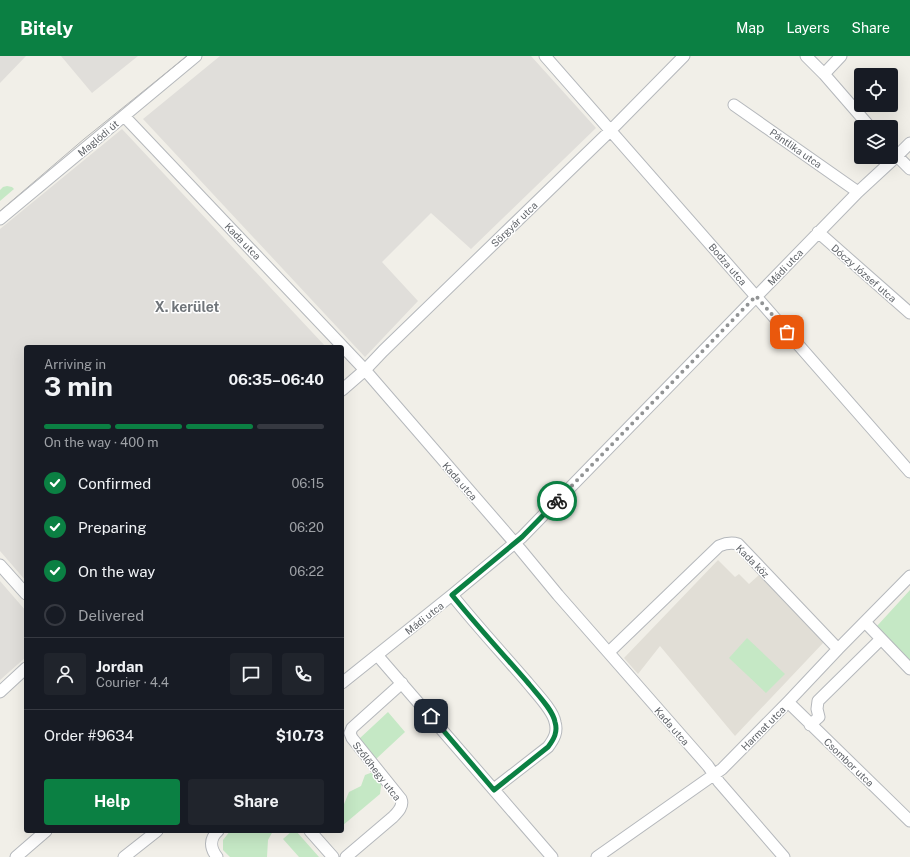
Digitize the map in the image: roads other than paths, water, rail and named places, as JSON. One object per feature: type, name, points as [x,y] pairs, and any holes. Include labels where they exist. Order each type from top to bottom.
[{"type":"street","name":"Maglódi út","points":[[0,220],[196,56]]},
{"type":"street","name":"Bodza utca","points":[[546,56],[910,472]]},
{"type":"street","name":"Sörgyár utca","points":[[344,388],[365,370],[684,56]]},
{"type":"street","points":[[806,56],[824,74],[864,120]]},
{"type":"street","points":[[824,74],[841,56]]},
{"type":"street","name":"Pántlika utca","points":[[734,105],[858,192]]},
{"type":"street","name":"Kada utca","points":[[124,116],[341,345]]},
{"type":"street","name":"Mádi utca","points":[[898,150],[910,143]]},
{"type":"street","points":[[898,157],[910,169]]},
{"type":"street","name":"Mádi utca","points":[[344,678],[377,655],[515,544],[884,164]]},
{"type":"street","name":"Dóczy József utca","points":[[818,232],[910,313]]},
{"type":"street","name":"Kada utca","points":[[344,348],[365,370],[558,595],[708,766],[784,857]]},
{"type":"street","name":"Kada köz","points":[[609,652],[719,546],[732,542],[738,544],[838,649]]},
{"type":"street","points":[[0,565],[24,592]]},
{"type":"street","name":"Harmat utca","points":[[596,857],[722,769],[910,576]]},
{"type":"street","points":[[452,595],[536,693],[553,714],[555,721],[556,730],[554,740],[548,747],[494,790]]},
{"type":"street","points":[[865,622],[910,669]]},
{"type":"street","points":[[810,725],[819,717],[817,709],[818,701],[881,639]]},
{"type":"street","points":[[377,655],[552,857]]},
{"type":"street","points":[[0,692],[24,670]]},
{"type":"street","name":"Szőlőhegy utca","points":[[346,857],[393,817],[402,806],[401,799],[352,738],[350,733],[352,728],[402,683]]},
{"type":"street","name":"Csombor utca","points":[[788,702],[910,821]]},
{"type":"street","points":[[16,857],[44,833]]},
{"type":"street","points":[[124,857],[154,833]]},
{"type":"street","points":[[216,833],[212,842],[212,848],[217,857]]},
{"type":"street","points":[[312,833],[333,857]]},
{"type":"tram line","points":[[0,211],[84,139],[187,56]]},
{"type":"district","name":"X. kerület","points":[[187,307]]}]
